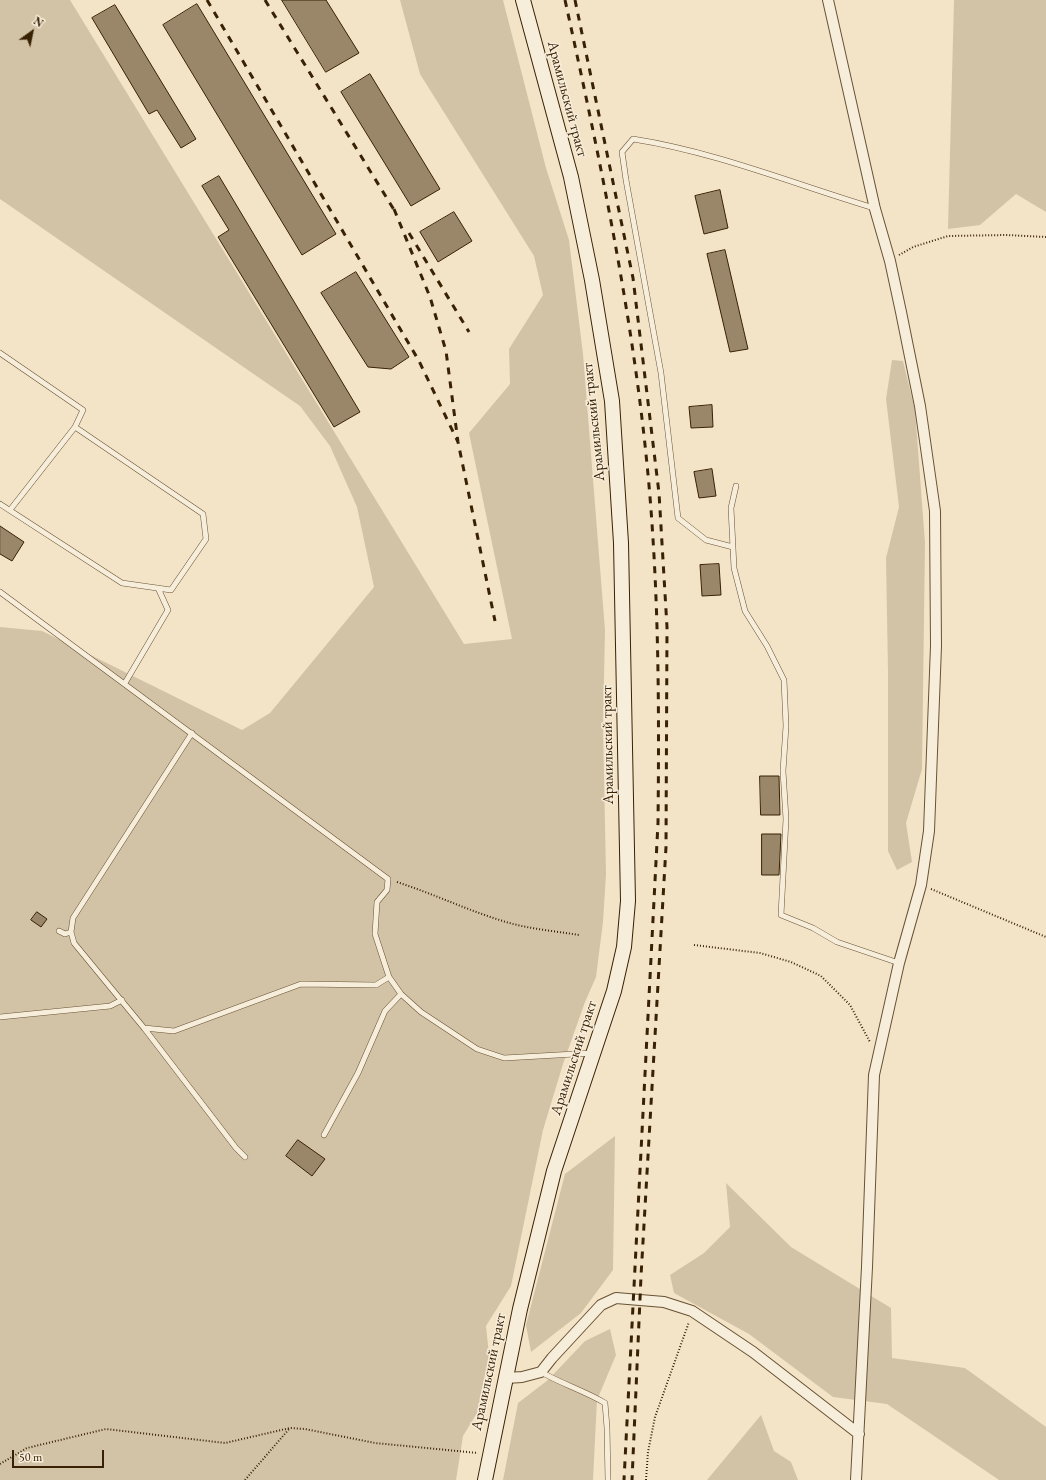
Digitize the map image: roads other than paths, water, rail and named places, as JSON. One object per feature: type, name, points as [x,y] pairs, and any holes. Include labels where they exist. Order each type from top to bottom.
[{"type":"main road","name":"Арамильский тракт","points":[[485,1480],[526,1284],[554,1171],[614,991],[624,948],[628,901],[621,543],[612,401],[592,280],[570,178],[523,0]]},
{"type":"street","points":[[828,0],[875,209],[890,261],[920,406],[935,511],[936,646],[929,831],[921,885],[899,963],[874,1075],[872,1151],[856,1480]]},
{"type":"street","points":[[506,1378],[522,1377],[541,1372],[601,1305],[616,1298],[664,1302],[692,1311],[753,1352],[859,1434]]},
{"type":"lane","points":[[733,547],[706,540],[678,518],[661,373],[622,152],[633,139],[666,144],[774,175],[875,209]]},
{"type":"lane","points":[[0,353],[83,410],[75,427],[10,510]]},
{"type":"lane","points":[[0,504],[122,583],[171,590],[206,539],[203,514],[75,427]]},
{"type":"lane","points":[[736,486],[731,508],[734,568],[746,611],[767,646],[784,680],[786,726],[783,771],[786,818],[781,915],[813,928],[837,942],[899,963]]},
{"type":"lane","points":[[125,683],[168,610],[158,588]]},
{"type":"lane","points":[[0,592],[388,879],[387,890],[377,902],[375,934],[389,977],[401,994],[421,1012],[477,1049],[504,1058],[594,1053]]},
{"type":"lane","points":[[192,733],[73,918],[71,932],[74,943],[122,1000],[236,1148],[245,1157]]},
{"type":"lane","points":[[59,931],[65,934],[71,932]]},
{"type":"lane","points":[[144,1028],[174,1031],[301,984],[376,985],[389,977]]},
{"type":"lane","points":[[324,1135],[358,1073],[385,1011],[401,994]]},
{"type":"lane","points":[[0,1017],[110,1006],[122,1000]]},
{"type":"lane","points":[[541,1372],[562,1385],[594,1397],[605,1403],[608,1428],[608,1480]]},
{"type":"railway","points":[[207,0],[419,361],[458,442]]},
{"type":"railway","points":[[265,0],[396,213]]},
{"type":"railway","points":[[565,0],[594,134],[620,268],[631,335],[648,471],[656,610],[658,823],[624,1480]]},
{"type":"railway","points":[[575,0],[633,278],[659,493],[667,627],[666,847],[641,1276],[632,1480]]},
{"type":"railway","points":[[394,209],[430,297],[446,351],[458,442],[495,621]]},
{"type":"railway","points":[[409,233],[469,332]]}]
